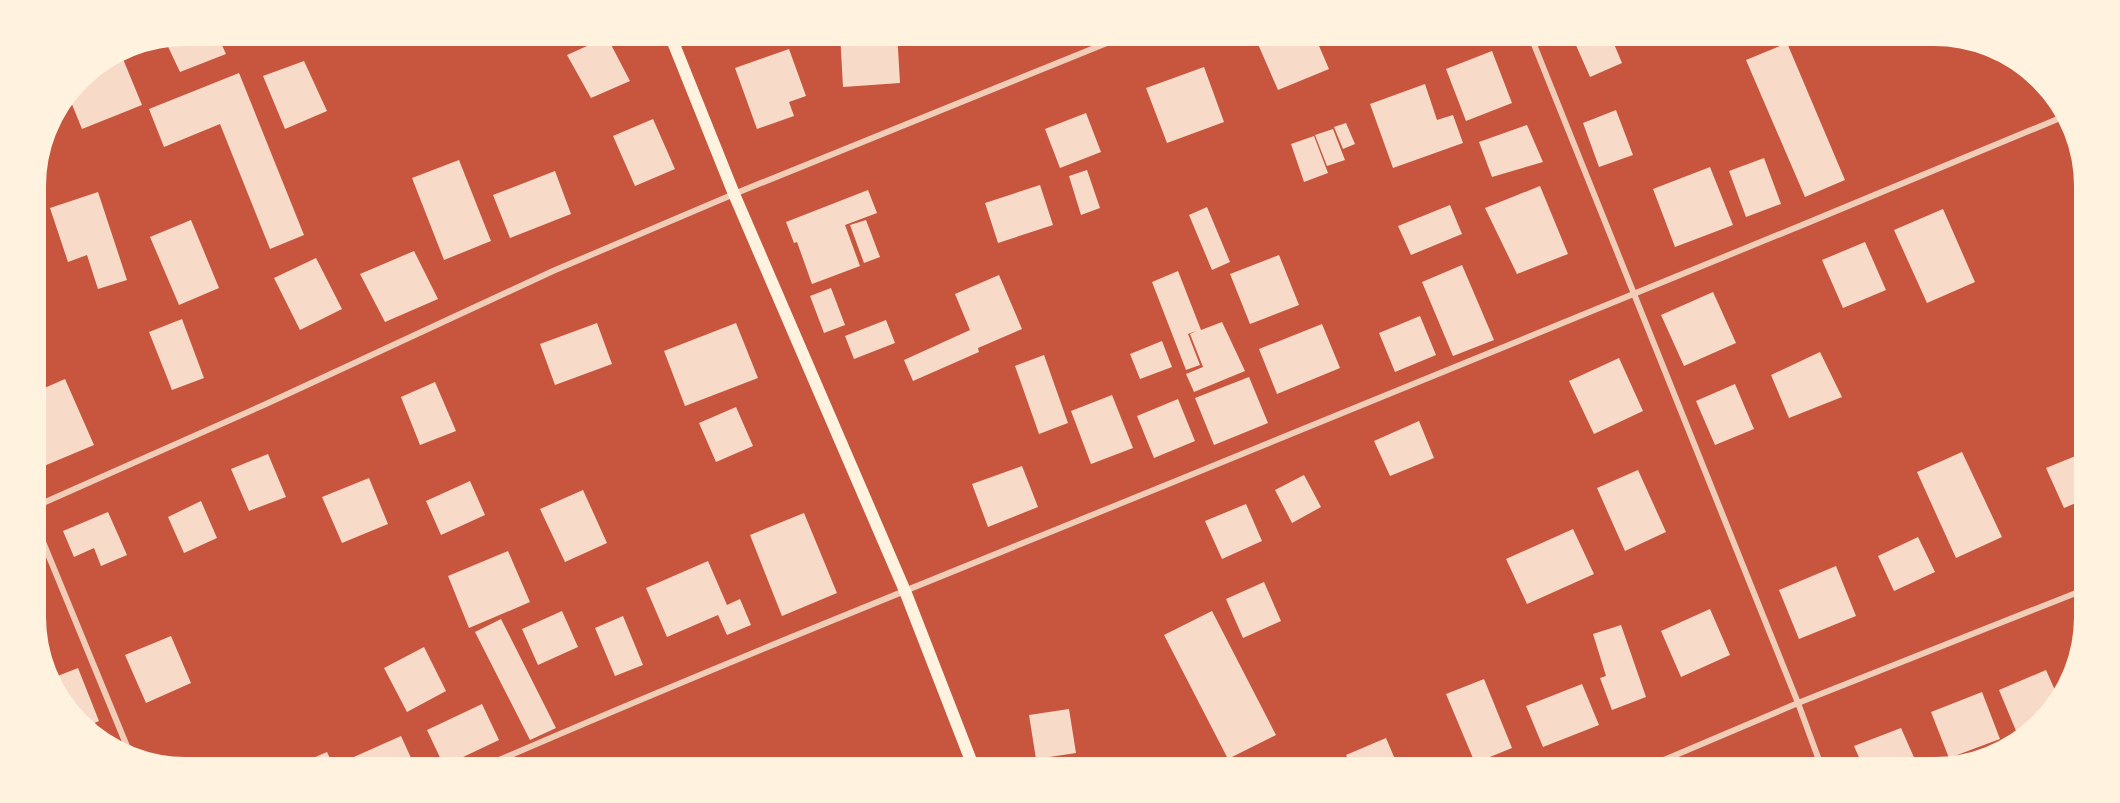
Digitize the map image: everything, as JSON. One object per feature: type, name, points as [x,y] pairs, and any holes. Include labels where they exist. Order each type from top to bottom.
[{"type":"main road","points":[[673,42],[734,194],[905,591],[971,761]]},
{"type":"street","points":[[42,503],[266,404],[553,270],[1109,42]]},
{"type":"street","points":[[1533,42],[1819,761]]},
{"type":"street","points":[[497,761],[905,591],[1634,296],[2061,118]]},
{"type":"street","points":[[42,539],[128,748]]},
{"type":"street","points":[[1662,761],[1798,703],[2078,592]]},
{"type":"building","points":[[221,42],[226,54],[180,72],[166,43]]},
{"type":"building","points":[[596,42],[610,42],[630,81],[591,98],[567,55]]},
{"type":"building","points":[[840,42],[898,42],[900,83],[843,87]]},
{"type":"building","points":[[1257,42],[1317,42],[1329,69],[1278,90]]},
{"type":"building","points":[[1575,42],[1613,42],[1622,63],[1590,77]]},
{"type":"building","points":[[1787,43],[1845,180],[1805,197],[1746,60]]},
{"type":"building","points":[[789,49],[806,96],[789,102],[794,116],[757,129],[735,68]]},
{"type":"building","points":[[1492,51],[1512,103],[1466,121],[1446,69]]},
{"type":"building","points":[[123,59],[142,105],[82,129],[70,100],[84,84],[105,66]]},
{"type":"building","points":[[304,61],[327,111],[285,129],[263,76]]},
{"type":"building","points":[[1204,67],[1224,122],[1167,143],[1146,88]]},
{"type":"building","points":[[239,73],[304,235],[270,249],[220,124],[164,147],[149,109]]},
{"type":"building","points":[[1425,84],[1437,120],[1453,115],[1463,143],[1393,168],[1370,104]]},
{"type":"building","points":[[1616,110],[1633,155],[1599,167],[1583,123]]},
{"type":"building","points":[[1086,113],[1101,152],[1060,168],[1045,129]]},
{"type":"building","points":[[653,119],[675,169],[635,186],[613,136]]},
{"type":"building","points":[[1346,123],[1355,144],[1343,149],[1334,127]]},
{"type":"building","points":[[1527,125],[1543,162],[1492,177],[1479,142]]},
{"type":"building","points":[[1333,129],[1345,160],[1327,166],[1315,135]]},
{"type":"building","points":[[1314,136],[1328,173],[1304,182],[1291,144]]},
{"type":"building","points":[[1764,158],[1781,204],[1746,217],[1729,171]]},
{"type":"building","points":[[459,160],[491,241],[444,260],[412,178]]},
{"type":"building","points":[[1710,167],[1733,225],[1675,247],[1653,189]]},
{"type":"building","points":[[1087,170],[1100,208],[1081,215],[1069,176]]},
{"type":"building","points":[[555,171],[571,214],[510,238],[493,195]]},
{"type":"building","points":[[1040,185],[1053,225],[998,243],[985,203]]},
{"type":"building","points":[[1540,186],[1568,254],[1517,274],[1485,208]]},
{"type":"building","points":[[868,190],[877,213],[845,225],[860,266],[812,284],[797,242],[794,243],[786,222]]},
{"type":"building","points":[[98,192],[127,280],[98,289],[87,255],[68,262],[50,208]]},
{"type":"building","points":[[1450,205],[1462,234],[1411,255],[1398,226]]},
{"type":"building","points":[[1207,207],[1230,262],[1212,270],[1189,215]]},
{"type":"building","points":[[1943,209],[1975,282],[1927,303],[1894,230]]},
{"type":"building","points":[[191,220],[219,288],[179,305],[150,237]]},
{"type":"building","points":[[866,220],[880,257],[864,263],[850,225]]},
{"type":"building","points":[[1865,242],[1886,290],[1843,308],[1822,260]]},
{"type":"building","points":[[414,251],[438,299],[385,322],[360,274]]},
{"type":"building","points":[[1279,255],[1299,305],[1250,324],[1230,274]]},
{"type":"building","points":[[316,258],[342,309],[300,330],[274,278]]},
{"type":"building","points":[[1462,265],[1494,340],[1453,356],[1422,282]]},
{"type":"building","points":[[1178,271],[1201,330],[1222,322],[1245,371],[1194,392],[1186,374],[1203,367],[1190,334],[1196,331],[1188,334],[1200,365],[1186,370],[1152,282]]},
{"type":"building","points":[[999,275],[1022,329],[978,348],[979,352],[913,381],[904,360],[970,330],[955,294]]},
{"type":"building","points":[[831,288],[845,325],[824,333],[810,296]]},
{"type":"building","points":[[1713,292],[1736,343],[1684,366],[1661,315]]},
{"type":"building","points":[[1420,316],[1436,355],[1395,372],[1379,333]]},
{"type":"building","points":[[182,319],[204,378],[172,390],[149,332]]},
{"type":"building","points":[[886,320],[895,343],[854,359],[845,336]]},
{"type":"building","points":[[597,323],[612,364],[555,385],[540,344]]},
{"type":"building","points":[[736,323],[758,378],[685,406],[664,351]]},
{"type":"building","points":[[1322,324],[1340,368],[1277,394],[1259,349]]},
{"type":"building","points":[[1162,341],[1172,367],[1140,379],[1130,354]]},
{"type":"building","points":[[1820,352],[1842,397],[1789,418],[1771,375]]},
{"type":"building","points":[[1044,355],[1068,423],[1039,434],[1015,366]]},
{"type":"building","points":[[1619,358],[1643,411],[1594,434],[1569,381]]},
{"type":"building","points":[[1249,377],[1268,423],[1214,445],[1195,398]]},
{"type":"building","points":[[65,379],[94,445],[44,466],[42,462],[42,389]]},
{"type":"building","points":[[435,382],[456,431],[420,445],[401,397]]},
{"type":"building","points":[[1735,384],[1754,429],[1715,445],[1696,401]]},
{"type":"building","points":[[1112,395],[1133,448],[1091,464],[1071,411]]},
{"type":"building","points":[[1178,399],[1195,441],[1154,458],[1137,416]]},
{"type":"building","points":[[736,407],[753,446],[716,462],[699,423]]},
{"type":"building","points":[[1419,421],[1434,458],[1390,476],[1374,441]]},
{"type":"building","points":[[1962,452],[2002,537],[1956,558],[1917,472]]},
{"type":"building","points":[[268,454],[286,497],[249,511],[231,469]]},
{"type":"building","points":[[2078,455],[2078,502],[2064,508],[2046,468]]},
{"type":"building","points":[[1022,466],[1038,507],[988,527],[972,484]]},
{"type":"building","points":[[1638,470],[1666,532],[1625,551],[1597,488]]},
{"type":"building","points":[[1304,475],[1321,507],[1292,523],[1275,490]]},
{"type":"building","points":[[369,478],[388,524],[342,543],[322,497]]},
{"type":"building","points":[[470,481],[485,515],[441,535],[426,501]]},
{"type":"building","points":[[583,490],[607,543],[565,562],[540,509]]},
{"type":"building","points":[[201,501],[217,538],[184,553],[168,517]]},
{"type":"building","points":[[1246,504],[1262,541],[1222,559],[1205,521]]},
{"type":"building","points":[[108,512],[127,555],[101,566],[94,548],[74,557],[63,531]]},
{"type":"building","points":[[804,513],[837,593],[782,616],[750,535]]},
{"type":"building","points":[[1573,529],[1594,574],[1527,604],[1506,559]]},
{"type":"building","points":[[1918,537],[1935,572],[1894,591],[1878,556]]},
{"type":"building","points":[[508,551],[530,602],[469,628],[448,576]]},
{"type":"building","points":[[708,561],[727,605],[740,599],[751,625],[727,635],[718,615],[667,637],[646,588]]},
{"type":"building","points":[[1836,566],[1856,616],[1799,639],[1779,590]]},
{"type":"building","points":[[1264,582],[1281,621],[1243,638],[1226,599]]},
{"type":"building","points":[[1710,609],[1730,655],[1681,677],[1661,631]]},
{"type":"building","points":[[562,611],[578,647],[538,665],[522,629]]},
{"type":"building","points":[[1212,611],[1276,735],[1228,759],[1164,635]]},
{"type":"building","points":[[623,616],[643,665],[615,676],[595,628]]},
{"type":"building","points":[[501,619],[556,728],[530,740],[475,632]]},
{"type":"building","points":[[1621,625],[1646,697],[1612,710],[1600,678],[1606,676],[1593,634]]},
{"type":"building","points":[[171,636],[191,683],[146,703],[125,655]]},
{"type":"building","points":[[424,647],[446,691],[407,712],[384,668]]},
{"type":"building","points":[[78,668],[99,721],[91,725],[78,712],[66,697],[55,677]]},
{"type":"building","points":[[2046,670],[2056,693],[2036,719],[2017,734],[1999,690]]},
{"type":"building","points":[[1484,679],[1512,748],[1480,761],[1474,761],[1446,694]]},
{"type":"building","points":[[1582,684],[1599,725],[1543,747],[1526,706]]},
{"type":"building","points":[[1982,692],[2000,739],[1949,758],[1931,712]]},
{"type":"building","points":[[482,704],[499,740],[455,761],[442,761],[427,730]]},
{"type":"building","points":[[1069,709],[1076,753],[1036,759],[1029,715]]},
{"type":"building","points":[[1901,728],[1916,761],[1861,761],[1854,746]]},
{"type":"building","points":[[401,736],[412,761],[347,761]]},
{"type":"building","points":[[1386,738],[1396,761],[1349,761],[1346,755]]},
{"type":"building","points":[[327,752],[331,761],[306,761]]}]
